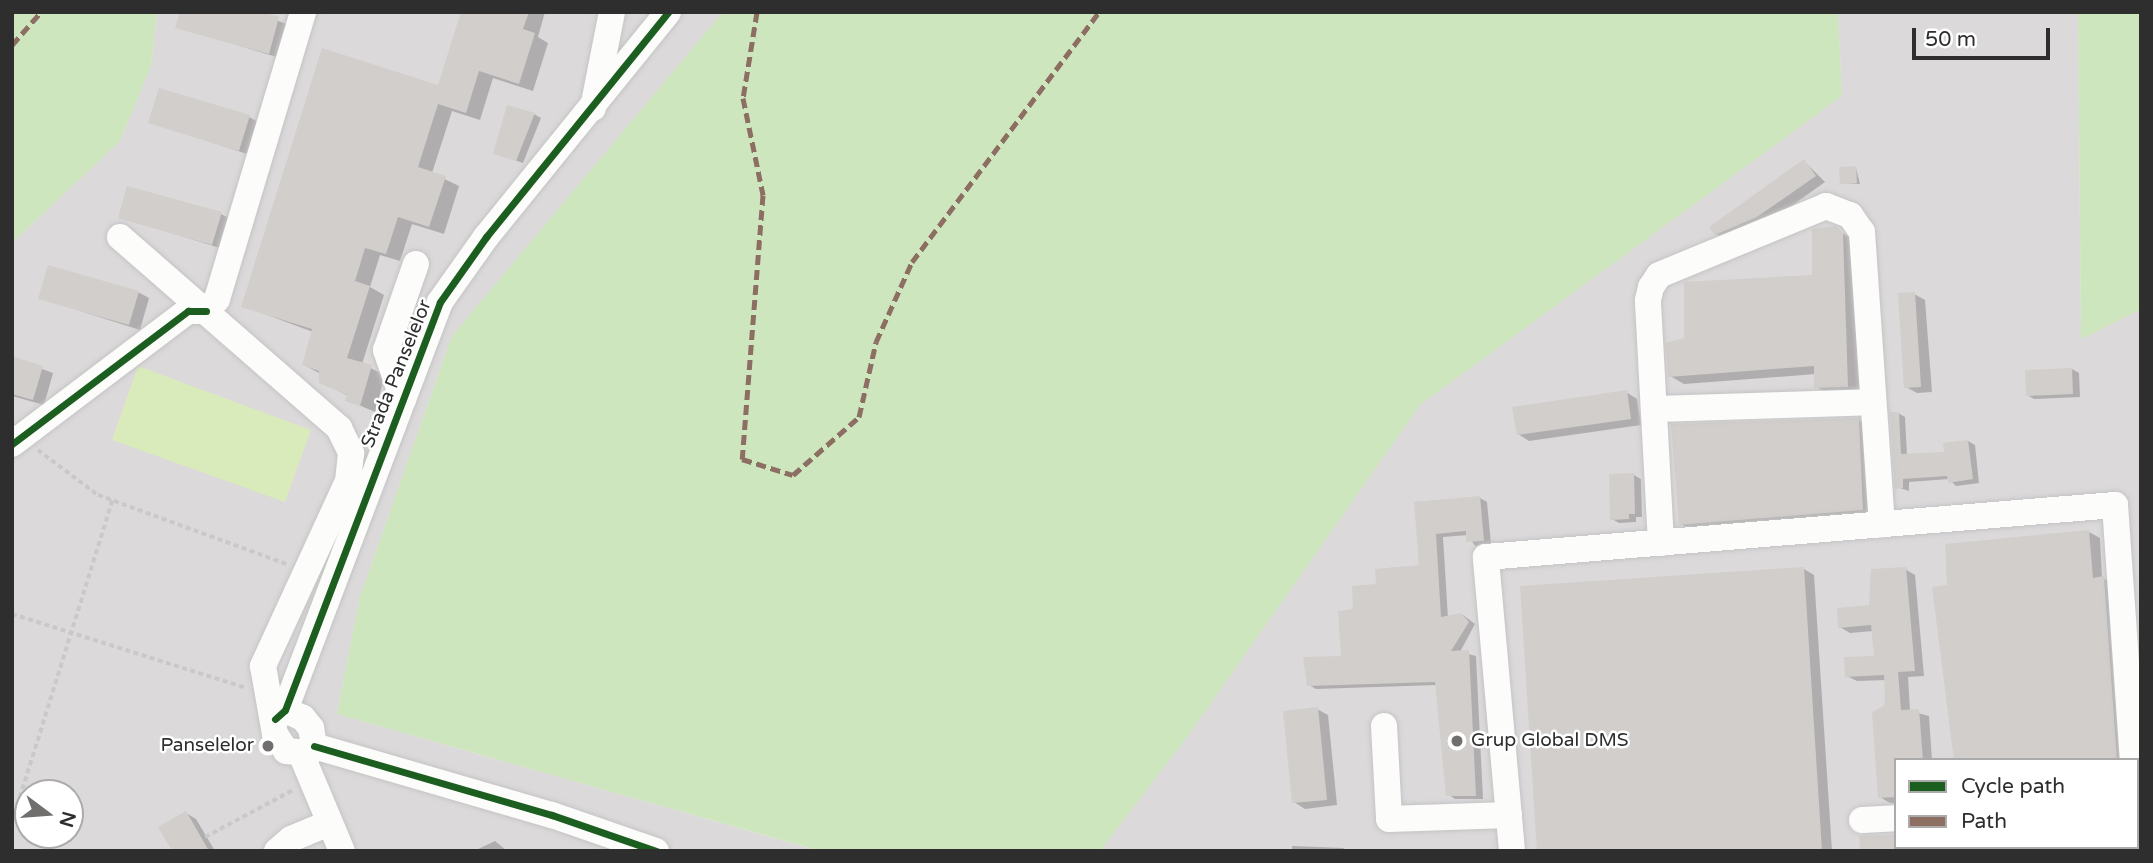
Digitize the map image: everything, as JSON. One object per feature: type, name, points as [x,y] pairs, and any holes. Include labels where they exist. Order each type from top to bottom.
[{"type":"street","points":[[19,440],[188,312],[206,311],[217,299],[303,12]]},
{"type":"street","points":[[593,109],[612,12]]},
{"type":"street","name":"Strada Panselelor","points":[[276,708],[440,302],[486,237],[593,109],[668,12]]},
{"type":"street","points":[[1661,543],[1648,300],[1659,275],[1826,206],[1850,215],[1861,232],[1882,524]]},
{"type":"street","name":"Strada Panselelor","points":[[120,237],[339,428],[347,442],[352,467],[348,481],[267,650],[263,666],[276,708]]},
{"type":"street","points":[[402,400],[386,350],[416,264]]},
{"type":"street","points":[[1654,410],[1874,402]]},
{"type":"street","points":[[1512,851],[1486,557],[2115,505],[2133,758]]},
{"type":"street","points":[[276,708],[308,723],[309,761],[329,823],[342,851]]},
{"type":"street","points":[[1384,726],[1389,819],[1509,816]]},
{"type":"street","points":[[309,761],[552,815],[656,851]]},
{"type":"street","points":[[1862,820],[1894,818]]},
{"type":"street","points":[[277,851],[291,839],[329,823]]},
{"type":"path","points":[[19,440],[112,500],[305,570]]},
{"type":"path","points":[[12,822],[112,500]]},
{"type":"path","points":[[12,614],[71,632],[276,708]]},
{"type":"path","points":[[205,837],[309,761]]},
{"type":"shaded area","points":[[157,12],[723,12],[452,336],[360,597],[337,714],[819,851],[12,851],[12,243],[120,141],[151,66]]},
{"type":"shaded area","points":[[1838,12],[2078,12],[2081,339],[2141,309],[2141,851],[1100,851],[1190,733],[1420,405],[1842,96]]},
{"type":"green space","points":[[12,12],[157,12],[151,66],[120,141],[12,243]]},
{"type":"green space","points":[[723,12],[1838,12],[1842,96],[1420,405],[1190,733],[1100,851],[820,851],[337,714],[360,597],[452,336]]},
{"type":"green space","points":[[2078,12],[2141,12],[2141,309],[2081,339]]},
{"type":"green space","points":[[138,366],[311,430],[285,502],[112,440]]},
{"type":"building","points":[[180,12],[262,12],[279,17],[269,54],[175,28]]},
{"type":"building","points":[[461,12],[529,12],[523,29],[535,33],[519,84],[479,71],[466,113],[438,104],[418,167],[446,176],[429,227],[398,217],[386,254],[365,248],[355,281],[370,286],[347,358],[372,365],[360,406],[345,401],[347,395],[319,383],[319,371],[302,365],[312,329],[241,307],[322,48],[438,85]]},
{"type":"building","points":[[159,88],[250,115],[239,151],[148,123]]},
{"type":"building","points":[[507,105],[535,113],[516,161],[493,154]]},
{"type":"building","points":[[1804,159],[1816,176],[1757,217],[1715,235],[1709,227]]},
{"type":"building","points":[[1856,166],[1857,183],[1840,184],[1839,167]]},
{"type":"building","points":[[127,186],[222,212],[212,245],[118,218]]},
{"type":"building","points":[[1835,226],[1843,233],[1848,387],[1814,388],[1814,366],[1668,377],[1666,343],[1684,338],[1684,282],[1812,275],[1812,229]]},
{"type":"building","points":[[48,265],[139,291],[129,325],[38,299]]},
{"type":"building","points":[[1915,292],[1921,387],[1904,388],[1898,293]]},
{"type":"building","points":[[12,356],[43,366],[33,400],[12,394]]},
{"type":"building","points":[[2072,368],[2073,394],[2026,396],[2025,370]]},
{"type":"building","points":[[1627,390],[1631,419],[1517,435],[1512,407]]},
{"type":"building","points":[[1890,412],[1899,412],[1901,454],[1944,452],[1943,443],[1968,440],[1973,479],[1948,483],[1947,476],[1903,479],[1903,488],[1895,489]]},
{"type":"building","points":[[1859,418],[1863,510],[1679,525],[1671,424]]},
{"type":"building","points":[[1634,473],[1635,514],[1629,514],[1629,519],[1610,520],[1609,474]]},
{"type":"building","points":[[1480,496],[1484,541],[1466,542],[1466,531],[1436,534],[1441,617],[1461,613],[1469,622],[1451,651],[1469,650],[1476,796],[1446,796],[1435,682],[1307,686],[1303,657],[1341,656],[1338,611],[1353,609],[1352,586],[1376,584],[1375,569],[1419,565],[1414,502]]},
{"type":"building","points":[[2089,530],[2093,578],[2104,576],[2117,758],[1954,758],[1932,587],[1947,585],[1945,544]]},
{"type":"building","points":[[1804,567],[1822,851],[1537,851],[1520,586]]},
{"type":"building","points":[[1906,567],[1915,671],[1898,672],[1901,710],[1919,709],[1923,758],[1894,758],[1894,797],[1878,798],[1872,712],[1885,705],[1884,675],[1845,677],[1844,657],[1874,656],[1871,625],[1838,628],[1837,608],[1869,605],[1871,569]]},
{"type":"building","points":[[1318,707],[1327,800],[1292,803],[1283,711]]},
{"type":"building","points":[[186,811],[209,851],[172,851],[158,827]]},
{"type":"building","points":[[1894,835],[1896,851],[1860,851],[1859,836]]},
{"type":"marked path","points":[[12,45],[41,12]]},
{"type":"marked path","points":[[757,12],[743,98],[763,195],[742,459],[793,475],[859,417],[876,342],[912,262],[1099,12]]},
{"type":"cycle path","points":[[275,719],[285,710],[440,302],[486,237],[668,12]]},
{"type":"cycle path","points":[[12,444],[188,311],[206,311]]},
{"type":"cycle path","points":[[314,746],[552,815],[656,851]]},
{"type":"place","name":"Grup Global DMS","points":[[1457,741]]},
{"type":"place","name":"Panselelor","points":[[268,746]]}]
